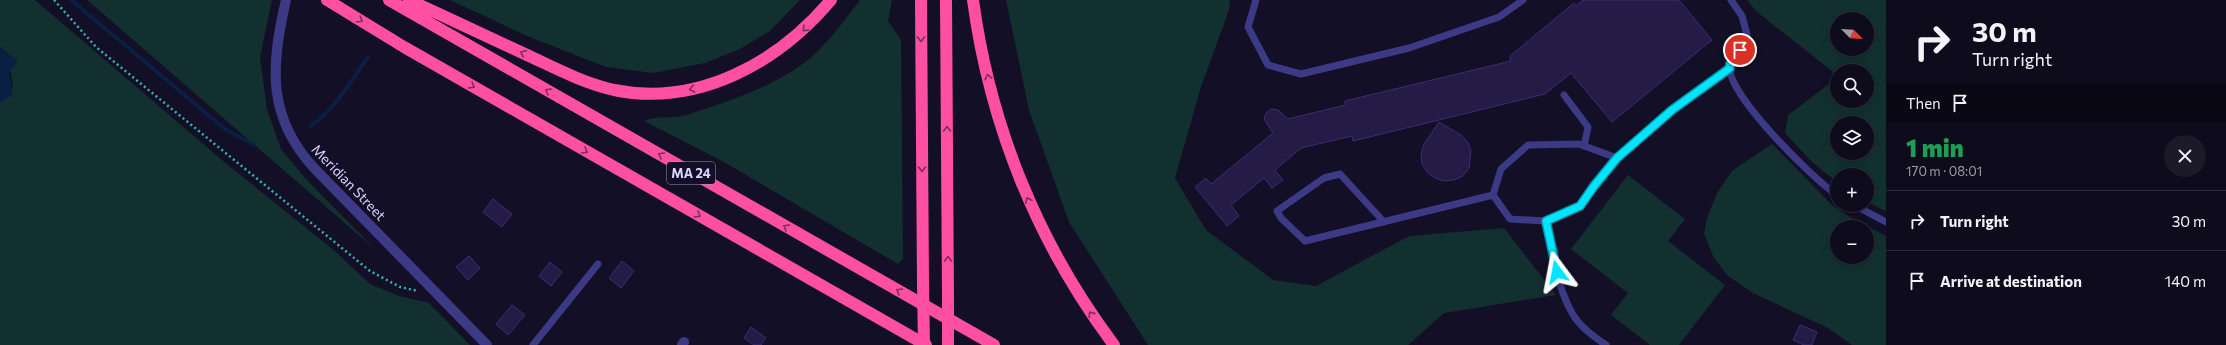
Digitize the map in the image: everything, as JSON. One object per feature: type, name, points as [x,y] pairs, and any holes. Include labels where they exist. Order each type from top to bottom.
[{"type":"highway","name":"MA 24","points":[[327,0],[500,102],[925,345]]},
{"type":"highway","name":"MA 24","points":[[389,0],[994,345]]},
{"type":"highway","points":[[409,0],[582,80],[614,90],[648,93],[680,91],[704,86],[749,69],[790,42],[815,19],[831,0]]},
{"type":"highway","points":[[921,0],[923,284],[925,345]]},
{"type":"highway","points":[[946,0],[948,345]]},
{"type":"highway","points":[[973,0],[992,97],[1022,186],[1042,230],[1064,271],[1114,345]]},
{"type":"street","name":"Meridian Street","points":[[286,0],[275,58],[275,84],[280,108],[293,141],[315,169],[487,345]]},
{"type":"lane","points":[[1256,0],[1248,27],[1268,65],[1301,74],[1409,48],[1500,17],[1522,0]]},
{"type":"lane","points":[[1731,0],[1742,16],[1747,35],[1730,64],[1730,76],[1745,101],[1779,141],[1807,172],[1830,189]]},
{"type":"lane","points":[[1493,196],[1510,219],[1546,221],[1580,206],[1617,158],[1672,110],[1730,68]]},
{"type":"lane","points":[[1564,95],[1588,127],[1584,146]]},
{"type":"lane","points":[[1493,196],[1502,169],[1528,146],[1579,144],[1617,158]]},
{"type":"lane","points":[[1384,222],[1340,174],[1324,178],[1277,211],[1281,218],[1305,241],[1493,196]]},
{"type":"lane","points":[[1867,212],[1886,222]]},
{"type":"lane","points":[[1546,221],[1560,287],[1573,314],[1586,331],[1606,345]]},
{"type":"lane","points":[[533,345],[598,264]]},
{"type":"path","points":[[54,0],[96,47],[370,271],[400,287],[439,295]]},
{"type":"green space","points":[[0,0],[35,0],[223,161],[335,251],[370,284],[399,296],[429,303],[470,345],[0,345],[0,103],[13,86],[7,52],[0,47]]},
{"type":"green space","points":[[87,0],[272,0],[260,57],[267,109],[281,149],[305,178],[376,250]]},
{"type":"green space","points":[[450,0],[800,0],[770,31],[738,50],[705,63],[653,73],[606,67],[527,36]]},
{"type":"green space","points":[[860,0],[892,0],[888,21],[901,40],[903,259],[898,264],[722,161],[644,121],[654,118],[681,116],[703,110],[754,91],[786,75],[801,65],[821,48],[839,28]]},
{"type":"green space","points":[[1006,0],[1230,0],[1229,10],[1201,87],[1175,178],[1206,230],[1273,280],[1316,286],[1409,236],[1504,228],[1556,295],[1444,313],[1408,345],[1148,345],[1069,222],[1029,110]]},
{"type":"green space","points":[[1747,0],[1886,0],[1886,211],[1874,205],[1874,168],[1830,168],[1830,176],[1813,163],[1785,133],[1788,115],[1830,83],[1830,108],[1874,108],[1874,64],[1830,64],[1830,69],[1756,11]]},
{"type":"green space","points":[[1772,144],[1830,203],[1830,212],[1842,212],[1855,220],[1830,220],[1830,264],[1874,264],[1874,230],[1886,236],[1886,345],[1852,345],[1828,328],[1753,293],[1728,276],[1714,258],[1704,234],[1707,218],[1717,193],[1732,171]]},
{"type":"green space","points":[[1628,175],[1685,219],[1668,241],[1725,285],[1679,345],[1650,345],[1611,315],[1628,293],[1571,249]]},
{"type":"water","points":[[0,47],[18,61],[9,73],[13,94],[0,103]]},
{"type":"building","points":[[1583,0],[1679,0],[1712,40],[1612,122],[1571,73],[1545,94],[1353,141],[1352,136],[1301,148],[1275,170],[1283,180],[1272,188],[1264,178],[1231,205],[1239,216],[1227,226],[1195,187],[1206,178],[1211,184],[1273,133],[1264,119],[1266,113],[1271,109],[1278,110],[1288,119],[1345,105],[1345,101],[1511,61],[1510,56],[1574,3],[1576,6]]},
{"type":"building","points":[[1439,122],[1461,135],[1467,141],[1471,150],[1469,168],[1463,176],[1454,180],[1444,181],[1435,178],[1427,172],[1422,164],[1421,154],[1424,144]]},
{"type":"building","points":[[493,199],[512,214],[502,227],[483,212]]},
{"type":"building","points":[[469,256],[480,268],[468,280],[456,267]]},
{"type":"building","points":[[622,261],[634,271],[621,288],[609,278]]},
{"type":"building","points":[[550,262],[562,272],[551,286],[539,276]]},
{"type":"building","points":[[512,305],[525,315],[508,335],[496,324]]},
{"type":"building","points":[[1800,325],[1817,332],[1812,345],[1804,345],[1793,340]]},
{"type":"building","points":[[751,327],[766,338],[761,345],[754,345],[744,338]]},
{"type":"waterway","points":[[71,0],[225,129],[254,145]]},
{"type":"waterway","points":[[311,126],[336,103],[368,57]]},
{"type":"route","points":[[1557,272],[1546,221],[1565,214],[1580,206],[1617,158],[1672,110],[1730,68],[1730,64],[1740,50]]}]
